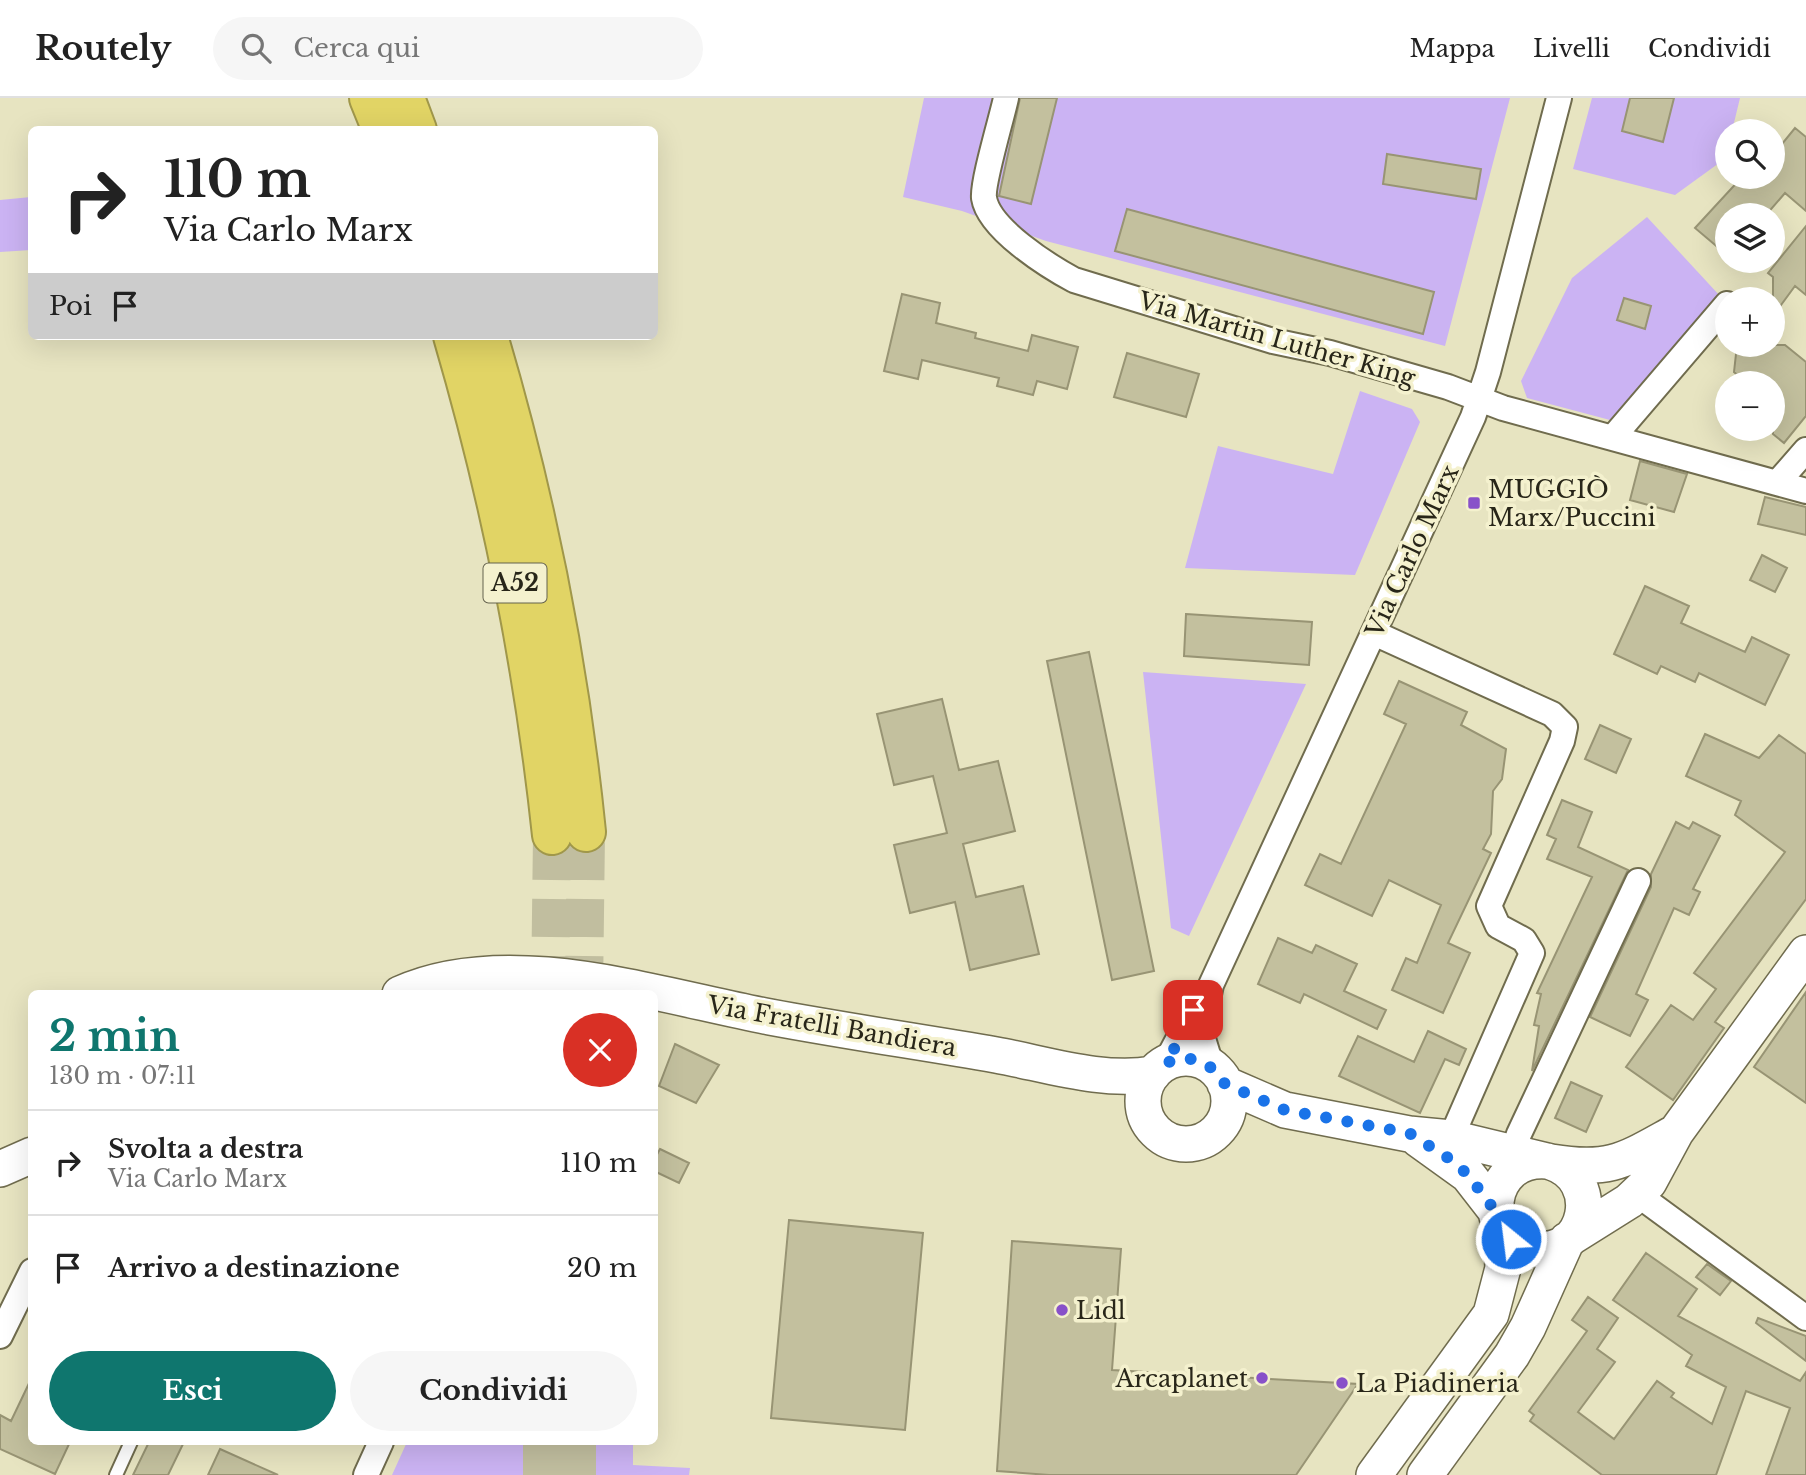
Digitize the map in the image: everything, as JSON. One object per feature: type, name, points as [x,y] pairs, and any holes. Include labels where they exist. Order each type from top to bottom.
[{"type":"highway","points":[[369,98],[380,126]]},
{"type":"highway","points":[[405,98],[416,126]]},
{"type":"highway","name":"A52","points":[[454,340],[480,432],[519,602],[540,728],[569,834],[569,695],[542,550],[489,340]]},
{"type":"street","name":"Via Martin Luther King","points":[[1006,98],[984,196],[990,215],[1050,267],[1074,280],[1273,341],[1330,352],[1479,398],[1503,408],[1614,436],[1806,491]]},
{"type":"street","name":"Via Carlo Marx","points":[[1159,1069],[1181,1038],[1193,1010],[1211,985],[1479,398],[1559,98]]},
{"type":"street","points":[[1614,436],[1715,319]]},
{"type":"street","points":[[1777,483],[1806,450]]},
{"type":"street","points":[[1374,633],[1552,714],[1565,727],[1562,741],[1489,906],[1498,926],[1524,940],[1532,953],[1451,1138]]},
{"type":"street","points":[[1374,1475],[1491,1314],[1503,1268],[1499,1209],[1519,1134],[1639,881]]},
{"type":"street","points":[[1499,1209],[1518,1244],[1533,1249],[1551,1248],[1637,1194],[1657,1172],[1676,1132],[1806,953]]},
{"type":"street","name":"Via Fratelli Bandiera","points":[[415,990],[477,974],[527,974],[604,990]]},
{"type":"street","name":"Via Carlo Marx","points":[[1211,985],[1201,1032],[1219,1076]]},
{"type":"street","name":"Via Fratelli Bandiera","points":[[658,999],[1076,1070],[1136,1077],[1179,1059],[1194,1059],[1219,1076],[1285,1110],[1451,1138],[1549,1162],[1591,1167],[1612,1165],[1676,1132]]},
{"type":"street","points":[[1143,1110],[1143,1095],[1159,1069]]},
{"type":"street","name":"Via Fratelli Bandiera","points":[[1076,1070],[1111,1086],[1143,1110],[1159,1135],[1172,1142],[1187,1144],[1285,1110]]},
{"type":"street","points":[[1211,1137],[1222,1126],[1228,1113],[1230,1098],[1219,1076]]},
{"type":"street","name":"Via Fratelli Bandiera","points":[[1409,1133],[1453,1161],[1499,1209]]},
{"type":"street","points":[[0,1169],[28,1157]]},
{"type":"street","points":[[1425,1475],[1528,1327],[1556,1259],[1581,1221],[1583,1196],[1572,1174],[1549,1162],[1531,1162],[1516,1167],[1499,1209]]},
{"type":"street","points":[[1637,1194],[1806,1318]]},
{"type":"street","points":[[0,1336],[28,1278]]},
{"type":"street","points":[[366,1475],[380,1445]]},
{"type":"lane","points":[[117,1475],[130,1445]]},
{"type":"shaded area","points":[[924,98],[1510,98],[1445,346],[1046,241],[962,211],[903,197]]},
{"type":"shaded area","points":[[1592,98],[1740,98],[1735,119],[1715,119],[1715,166],[1675,195],[1573,169]]},
{"type":"shaded area","points":[[28,197],[28,250],[0,252],[0,200]]},
{"type":"shaded area","points":[[1647,217],[1715,291],[1715,302],[1610,420],[1527,398],[1521,381],[1572,278]]},
{"type":"shaded area","points":[[1360,391],[1412,409],[1420,422],[1355,575],[1185,568],[1218,446],[1333,474]]},
{"type":"shaded area","points":[[1143,672],[1306,684],[1189,936],[1171,928]]},
{"type":"shaded area","points":[[406,1445],[633,1445],[633,1465],[690,1468],[689,1475],[392,1475]]},
{"type":"building","points":[[1020,98],[1057,98],[1031,204],[999,196]]},
{"type":"building","points":[[1630,98],[1674,98],[1663,142],[1622,131]]},
{"type":"building","points":[[1795,128],[1806,137],[1806,211],[1785,193],[1776,203],[1718,203],[1731,189],[1785,189],[1785,140]]},
{"type":"building","points":[[1387,154],[1481,169],[1476,199],[1383,184]]},
{"type":"building","points":[[1715,206],[1715,245],[1695,228]]},
{"type":"building","points":[[1127,209],[1434,292],[1423,334],[1115,251]]},
{"type":"building","points":[[1806,226],[1806,295],[1795,286],[1785,300],[1785,287],[1773,287],[1773,277],[1768,273],[1785,273],[1785,252]]},
{"type":"building","points":[[902,294],[940,303],[936,323],[976,333],[975,338],[1028,351],[1032,335],[1078,347],[1067,389],[1037,381],[1033,395],[997,386],[999,378],[922,360],[918,379],[884,371]]},
{"type":"building","points":[[1624,298],[1651,306],[1645,329],[1617,320]]},
{"type":"building","points":[[1785,345],[1806,362],[1806,416],[1784,443],[1782,441],[1785,441],[1785,371],[1734,371],[1736,357],[1785,357]]},
{"type":"building","points":[[1127,353],[1199,374],[1186,417],[1114,397]]},
{"type":"building","points":[[1640,461],[1687,474],[1674,512],[1630,500]]},
{"type":"building","points":[[1765,497],[1806,507],[1806,535],[1758,524]]},
{"type":"building","points":[[1762,555],[1787,568],[1775,592],[1750,580]]},
{"type":"building","points":[[1645,586],[1689,606],[1681,623],[1745,652],[1752,637],[1789,655],[1765,705],[1699,673],[1695,682],[1661,666],[1657,674],[1614,654]]},
{"type":"building","points":[[1186,614],[1312,622],[1309,665],[1184,656]]},
{"type":"building","points":[[1089,652],[1154,971],[1112,980],[1047,661]]},
{"type":"building","points":[[1399,681],[1467,712],[1461,725],[1506,749],[1502,779],[1493,791],[1491,834],[1483,849],[1491,853],[1448,943],[1470,953],[1443,1013],[1392,990],[1406,958],[1417,963],[1441,905],[1389,880],[1372,916],[1305,885],[1320,854],[1341,864],[1406,724],[1384,714]]},
{"type":"building","points":[[942,699],[959,770],[998,761],[1015,831],[963,844],[976,897],[1023,886],[1039,954],[970,970],[955,902],[910,913],[894,845],[947,833],[933,776],[894,785],[877,714]]},
{"type":"building","points":[[1600,725],[1631,739],[1616,773],[1585,759]]},
{"type":"building","points":[[1705,734],[1759,758],[1779,735],[1806,754],[1806,899],[1715,1022],[1724,1028],[1673,1100],[1626,1067],[1671,1005],[1693,1020],[1716,989],[1694,973],[1785,852],[1735,815],[1741,801],[1686,776]]},
{"type":"building","points":[[1562,800],[1592,812],[1578,847],[1628,870],[1532,1071],[1539,1026],[1534,1025],[1541,994],[1537,993],[1592,877],[1547,859],[1556,839],[1547,835]]},
{"type":"building","points":[[1676,822],[1689,829],[1693,822],[1720,836],[1693,889],[1700,892],[1689,915],[1674,908],[1636,994],[1648,1000],[1630,1036],[1590,1017],[1651,887],[1651,874]]},
{"type":"building","points":[[1278,938],[1312,953],[1316,945],[1357,964],[1344,991],[1386,1010],[1377,1029],[1304,994],[1300,1003],[1258,984]]},
{"type":"building","points":[[1806,992],[1806,1103],[1754,1067]]},
{"type":"building","points":[[1428,1031],[1466,1049],[1459,1065],[1445,1059],[1420,1113],[1339,1076],[1358,1036],[1414,1062]]},
{"type":"building","points":[[675,1044],[719,1065],[696,1103],[659,1086]]},
{"type":"building","points":[[1571,1082],[1602,1096],[1586,1132],[1555,1118]]},
{"type":"building","points":[[660,1149],[689,1163],[679,1183],[658,1173]]},
{"type":"building","points":[[789,1220],[923,1233],[905,1430],[771,1418]]},
{"type":"building","points":[[1012,1241],[1121,1249],[1112,1370],[1358,1384],[1296,1475],[1049,1475],[997,1471]]},
{"type":"building","points":[[1646,1253],[1697,1289],[1678,1316],[1800,1381],[1806,1372],[1806,1475],[1766,1475],[1790,1408],[1746,1391],[1716,1475],[1602,1475],[1530,1421],[1534,1415],[1529,1411],[1587,1331],[1572,1320],[1588,1297],[1618,1318],[1597,1349],[1615,1362],[1578,1412],[1614,1439],[1657,1381],[1674,1393],[1671,1397],[1712,1424],[1726,1387],[1686,1366],[1692,1355],[1613,1300]]},
{"type":"building","points":[[1707,1264],[1731,1281],[1720,1295],[1696,1277]]},
{"type":"building","points":[[1758,1318],[1806,1336],[1806,1361],[1756,1323]]},
{"type":"building","points":[[28,1385],[28,1445],[69,1445],[55,1474],[0,1449],[0,1415],[11,1421]]},
{"type":"building","points":[[148,1445],[183,1445],[168,1475],[133,1475]]},
{"type":"building","points":[[220,1449],[278,1475],[208,1475]]},
{"type":"tunnel","points":[[584,990],[586,832]]},
{"type":"tunnel","points":[[550,990],[552,835]]},
{"type":"tunnel","points":[[542,1445],[542,1475]]},
{"type":"tunnel","points":[[577,1445],[577,1475]]},
{"type":"place","name":"MUGGIÒ Marx/Puccini","points":[[1474,503]]},
{"type":"place","name":"Lidl","points":[[1062,1310]]},
{"type":"place","name":"Arcaplanet","points":[[1262,1378]]},
{"type":"place","name":"La Piadineria","points":[[1342,1383]]},
{"type":"route","points":[[1193,1010],[1181,1038],[1165,1063],[1194,1059],[1212,1068],[1225,1084],[1285,1110],[1409,1133],[1453,1161],[1478,1185],[1511,1239]]}]
